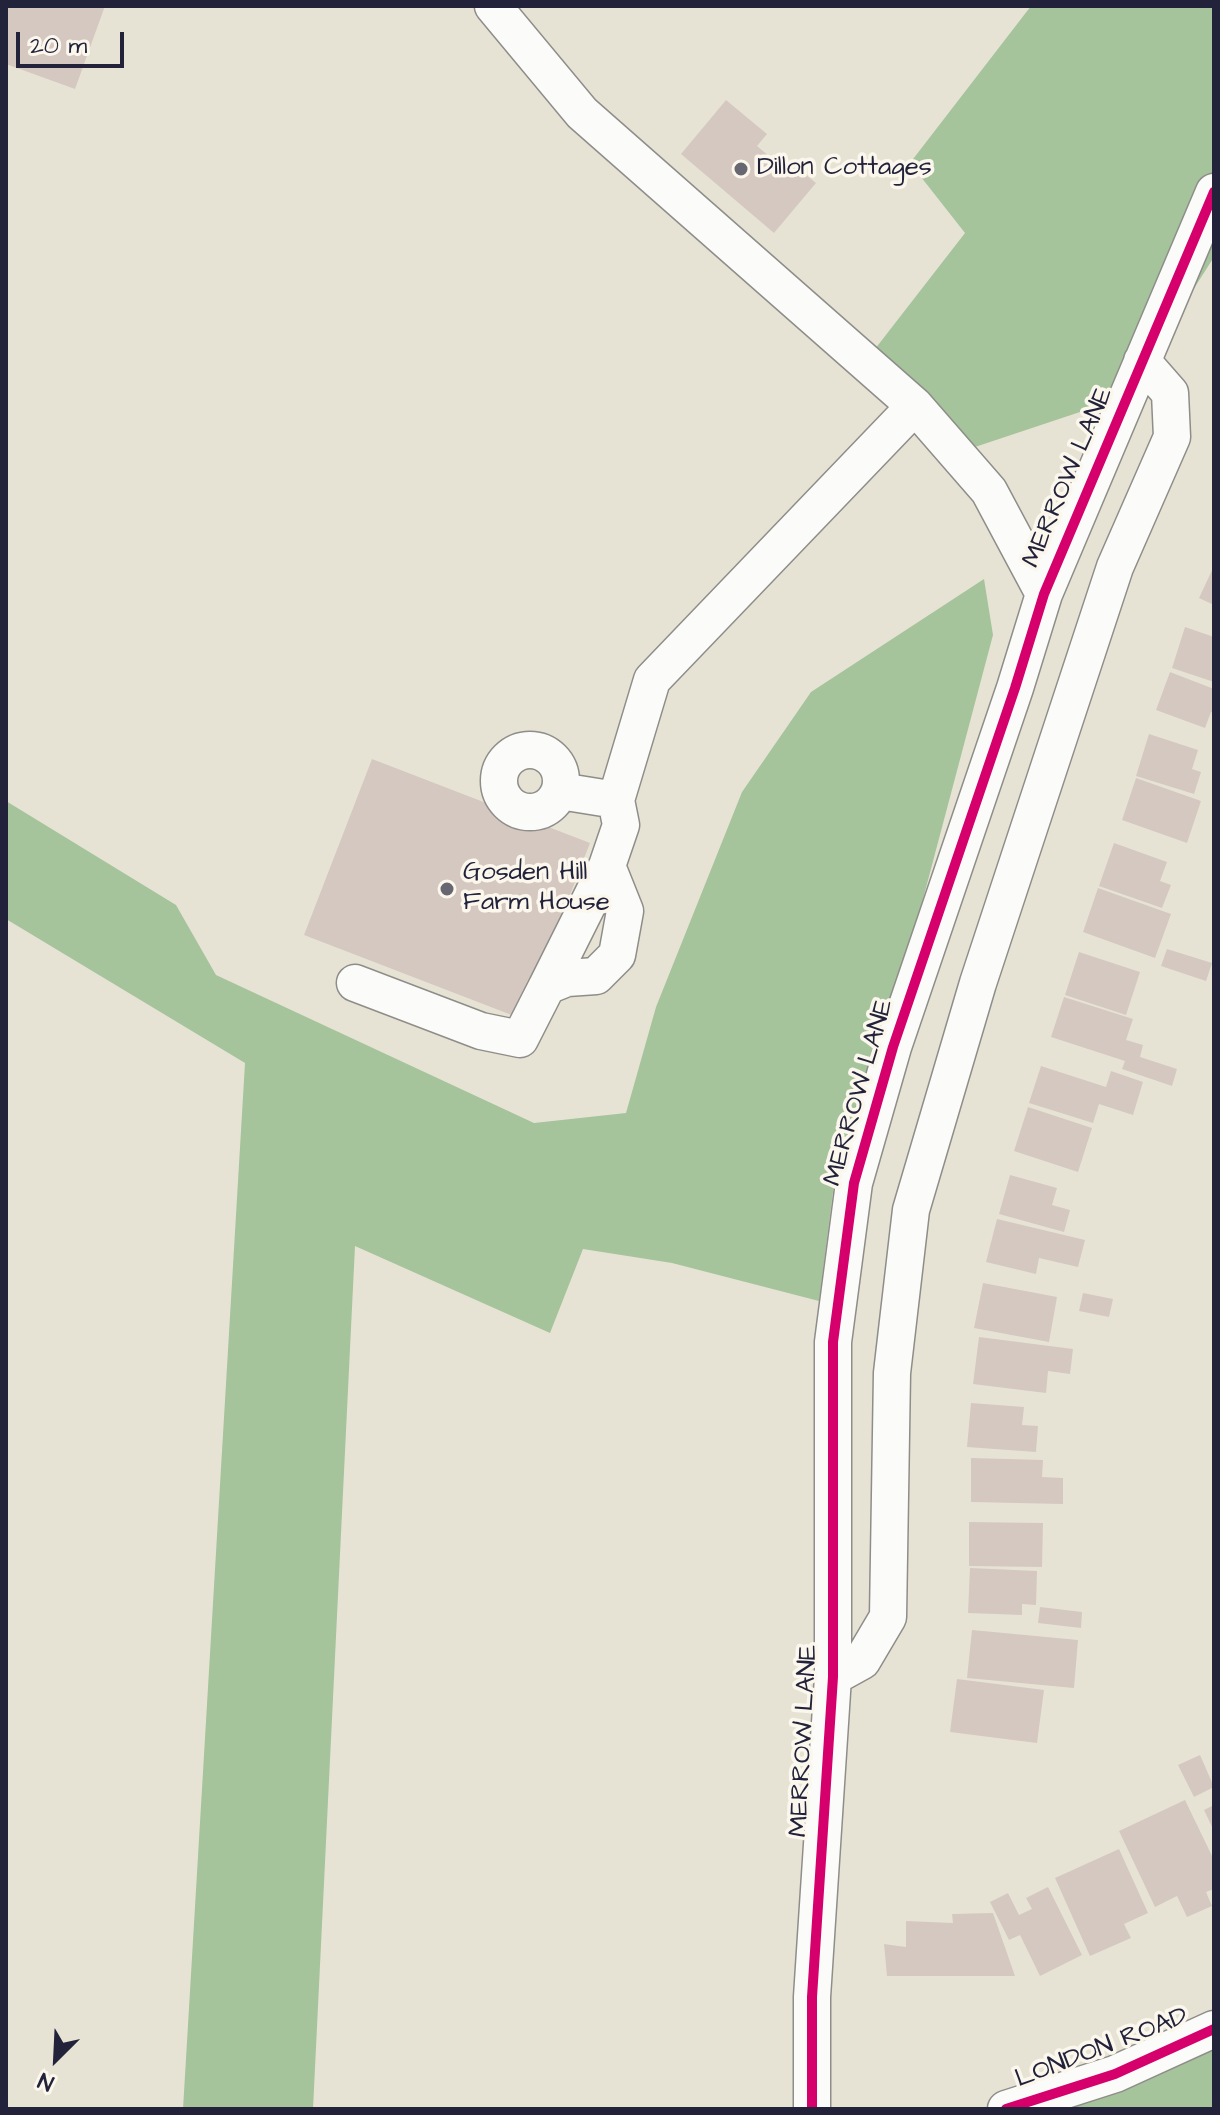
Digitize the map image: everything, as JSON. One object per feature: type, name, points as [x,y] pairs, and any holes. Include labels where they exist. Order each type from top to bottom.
[{"type":"street","points":[[493,6],[582,113],[915,406],[989,491],[1044,594]]},
{"type":"street","name":"MERROW LANE","points":[[812,2109],[812,1997],[833,1677],[833,1342],[854,1183],[893,1047],[1044,594],[1214,192]]},
{"type":"street","name":"MERROW LANE","points":[[833,1677],[862,1661],[888,1617],[892,1373],[911,1210],[978,983],[1115,567],[1172,437],[1170,393],[1142,361]]},
{"type":"street","points":[[355,983],[481,1031],[520,1039],[607,866],[621,825],[616,800],[652,680],[915,406]]},
{"type":"street","points":[[560,791],[616,800]]},
{"type":"street","points":[[547,986],[567,978],[596,976],[617,955],[625,911],[607,866]]},
{"type":"street","name":"LONDON ROAD","points":[[1006,2109],[1115,2074],[1214,2029]]},
{"type":"green space","points":[[1031,6],[1214,6],[1214,257],[1172,323],[1116,400],[966,450],[875,349],[965,233],[910,163]]},
{"type":"green space","points":[[984,579],[993,635],[919,914],[834,1184],[819,1301],[672,1263],[583,1249],[550,1333],[355,1246],[313,2109],[183,2109],[245,1063],[6,919],[6,801],[176,905],[216,975],[534,1123],[626,1113],[656,1007],[742,792],[811,692]]},
{"type":"green space","points":[[1214,2041],[1214,2109],[1067,2109]]},
{"type":"building","points":[[6,6],[105,6],[75,89],[6,64]]},
{"type":"building","name":"Dillon Cottages","points":[[726,100],[767,134],[757,146],[788,172],[794,165],[816,183],[774,233],[681,154]]},
{"type":"building","points":[[1214,566],[1214,605],[1199,598]]},
{"type":"building","points":[[1185,627],[1214,637],[1214,682],[1172,668]]},
{"type":"building","points":[[1170,672],[1214,689],[1214,713],[1211,712],[1205,728],[1156,710]]},
{"type":"building","points":[[1149,734],[1198,750],[1192,769],[1201,772],[1194,794],[1136,776]]},
{"type":"building","name":"Gosden Hill Farm House","points":[[372,759],[590,843],[522,1019],[304,935]]},
{"type":"building","points":[[1136,778],[1201,801],[1187,843],[1122,820]]},
{"type":"building","points":[[1114,843],[1167,862],[1160,881],[1171,885],[1162,908],[1099,886]]},
{"type":"building","points":[[1098,888],[1171,914],[1155,958],[1083,932]]},
{"type":"building","points":[[1167,949],[1212,963],[1206,981],[1161,966]]},
{"type":"building","points":[[1079,952],[1140,972],[1126,1015],[1065,995]]},
{"type":"building","points":[[1064,997],[1133,1019],[1126,1040],[1143,1045],[1140,1057],[1177,1069],[1172,1086],[1122,1069],[1125,1061],[1051,1037]]},
{"type":"building","points":[[1041,1066],[1106,1087],[1111,1071],[1143,1082],[1133,1115],[1099,1104],[1093,1123],[1029,1103]]},
{"type":"building","points":[[1028,1107],[1092,1128],[1078,1172],[1014,1151]]},
{"type":"building","points":[[1010,1175],[1057,1188],[1052,1205],[1070,1210],[1064,1232],[999,1214]]},
{"type":"building","points":[[997,1219],[1085,1240],[1078,1267],[1039,1258],[1036,1274],[986,1262]]},
{"type":"building","points":[[983,1283],[1057,1297],[1049,1342],[974,1328]]},
{"type":"building","points":[[1083,1293],[1113,1299],[1109,1317],[1079,1311]]},
{"type":"building","points":[[979,1337],[1073,1349],[1070,1374],[1048,1371],[1046,1393],[973,1384]]},
{"type":"building","points":[[971,1403],[1024,1407],[1022,1425],[1038,1426],[1036,1452],[967,1447]]},
{"type":"building","points":[[971,1458],[1043,1460],[1042,1477],[1063,1478],[1063,1504],[971,1502]]},
{"type":"building","points":[[969,1522],[1043,1523],[1042,1567],[969,1566]]},
{"type":"building","points":[[970,1568],[1037,1571],[1036,1605],[1022,1604],[1022,1615],[968,1613]]},
{"type":"building","points":[[1040,1607],[1082,1612],[1081,1628],[1038,1623]]},
{"type":"building","points":[[972,1630],[1078,1640],[1074,1688],[967,1678]]},
{"type":"building","points":[[957,1679],[1044,1690],[1037,1743],[950,1732]]},
{"type":"building","points":[[1200,1755],[1214,1787],[1194,1797],[1178,1765]]},
{"type":"building","points":[[1185,1800],[1214,1860],[1214,1889],[1206,1892],[1212,1906],[1187,1917],[1177,1896],[1155,1907],[1119,1831]]},
{"type":"building","points":[[1214,1805],[1214,1831],[1204,1810]]},
{"type":"building","points":[[1119,1849],[1148,1913],[1124,1924],[1131,1938],[1090,1956],[1055,1878]]},
{"type":"building","points":[[1048,1887],[1082,1955],[1040,1976],[1020,1935],[1009,1940],[990,1902],[1008,1893],[1019,1915],[1032,1909],[1026,1898]]},
{"type":"building","points":[[993,1913],[1015,1976],[887,1976],[884,1944],[906,1947],[906,1921],[953,1923],[952,1914]]},
{"type":"cycle path","points":[[812,2109],[812,1997],[833,1677],[833,1342],[854,1183],[893,1047],[1044,594],[1214,192]]},
{"type":"cycle path","points":[[1006,2109],[1115,2074],[1214,2029]]},
{"type":"place","name":"Dillon Cottages","points":[[741,169]]},
{"type":"place","name":"Gosden Hill Farm House","points":[[447,889]]}]
